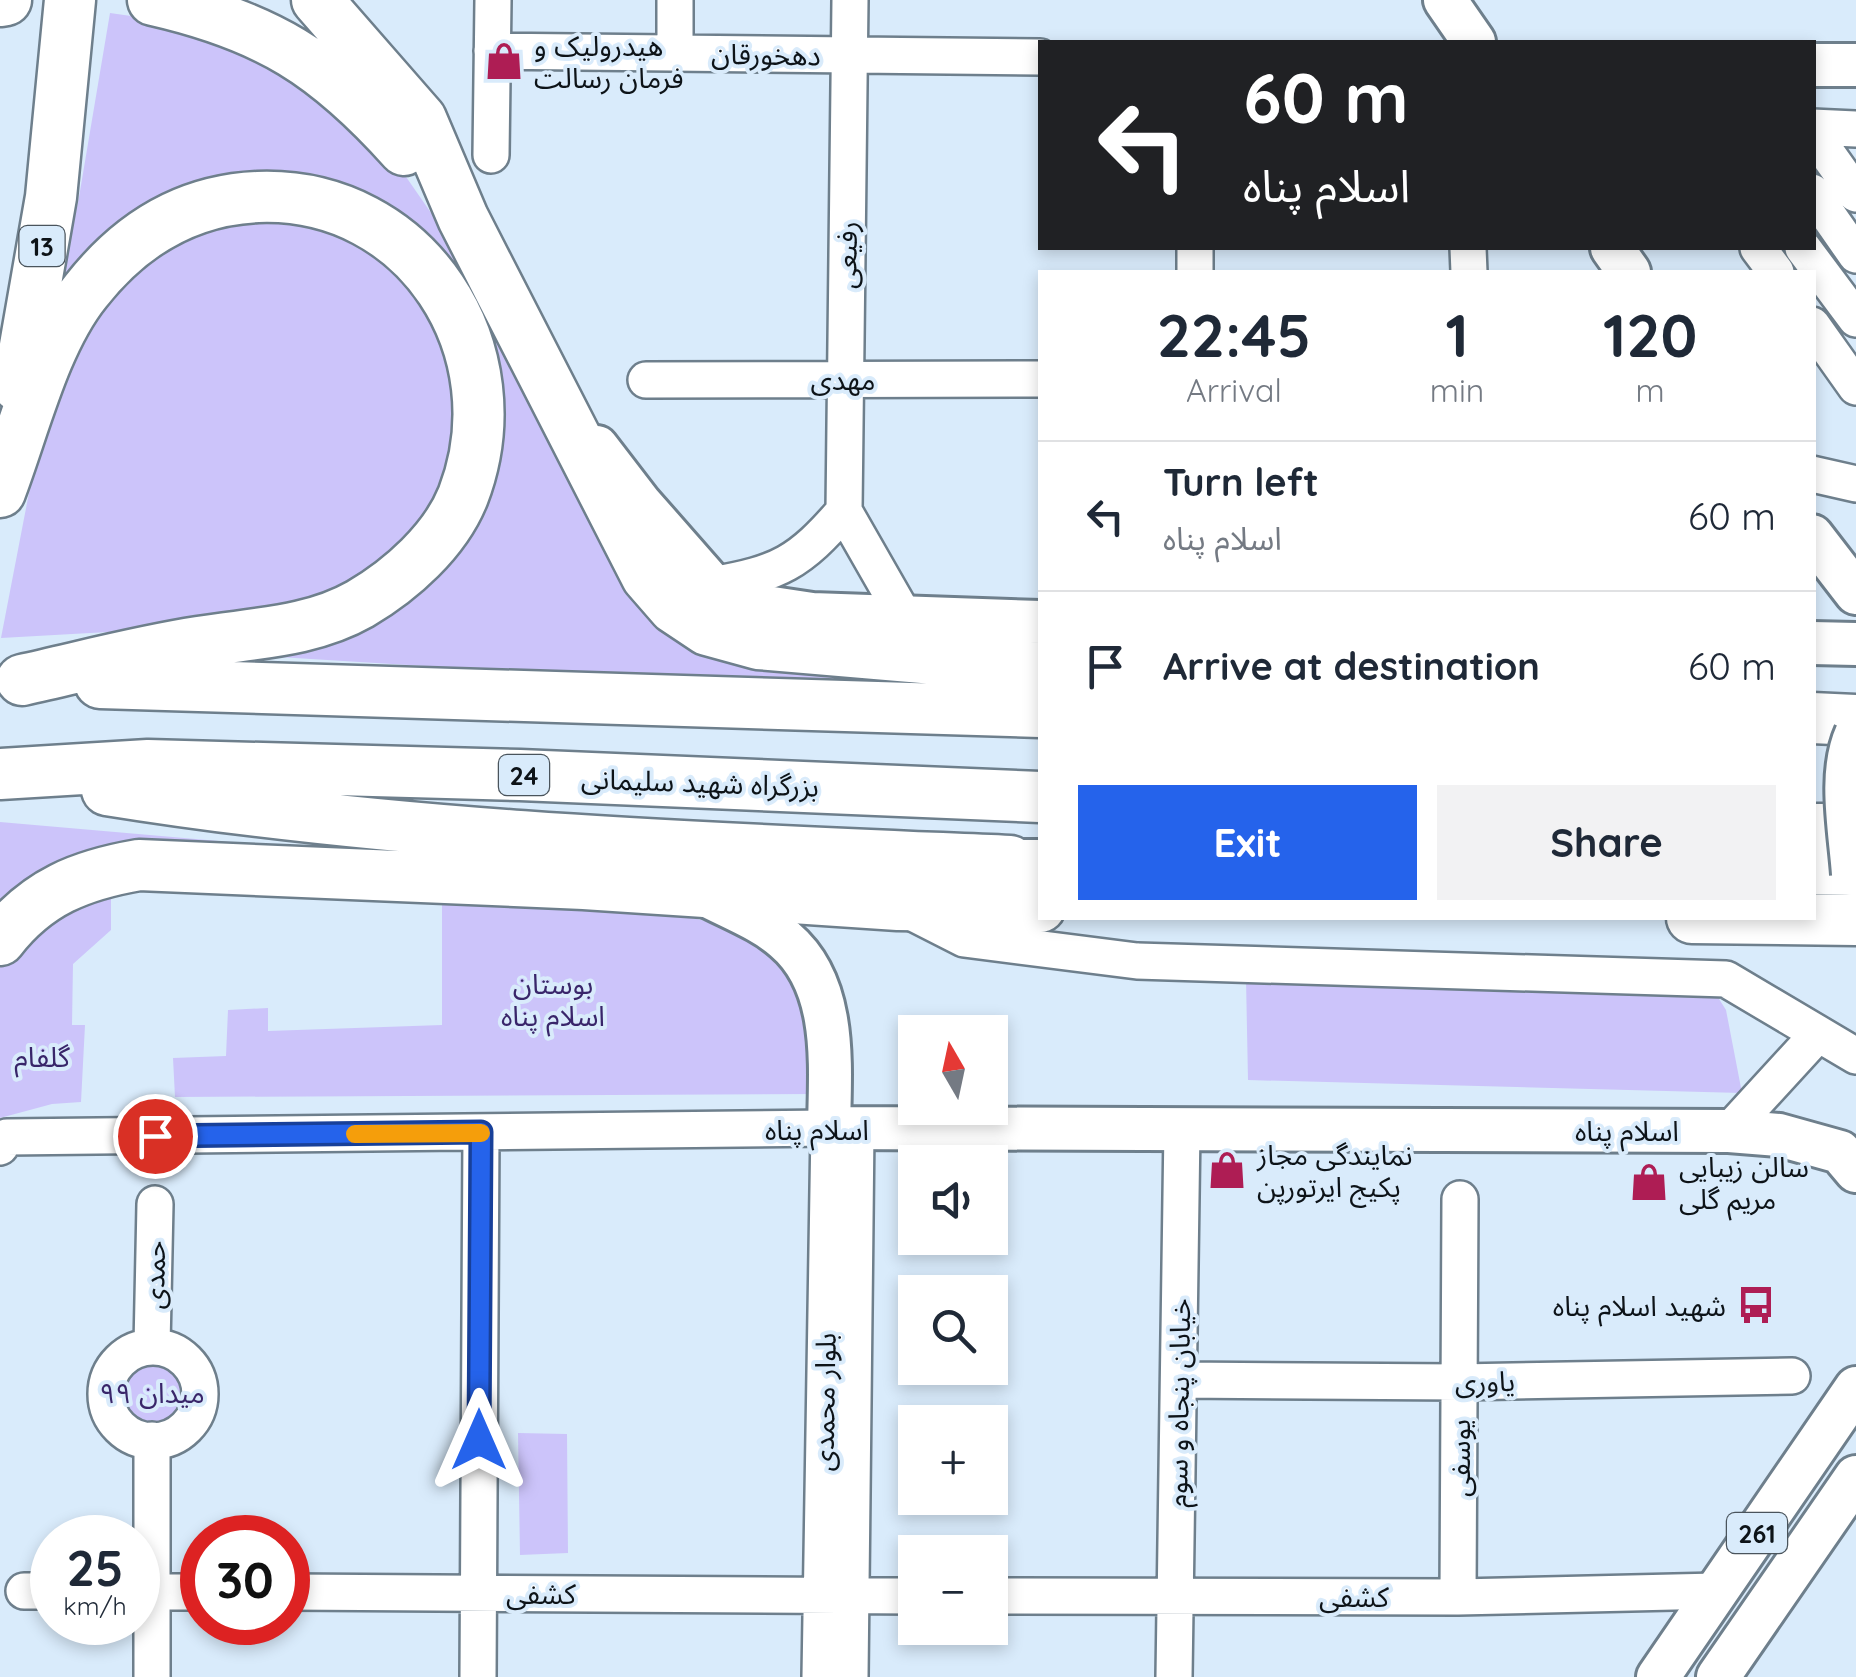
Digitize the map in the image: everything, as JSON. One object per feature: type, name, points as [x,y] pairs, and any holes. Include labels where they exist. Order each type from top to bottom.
[{"type":"highway","name":"13","points":[[0,490],[50,196],[70,0]]},
{"type":"highway","points":[[153,0],[226,20],[274,40],[314,64],[359,100],[464,218]]},
{"type":"highway","points":[[317,0],[421,119],[464,218],[647,576],[674,608],[707,630],[758,644],[1038,668]]},
{"type":"highway","points":[[0,490],[52,352],[84,294],[114,258],[137,239],[191,208],[236,198],[284,196],[354,214],[384,231],[430,274],[452,305],[474,366],[478,432],[462,499],[444,529],[394,581],[360,604],[289,630],[198,642],[11,680]]},
{"type":"highway","points":[[11,680],[1038,712]]},
{"type":"highway","points":[[1816,718],[1856,720]]},
{"type":"highway","name":"بزرگراه شهید سلیمانی","points":[[4,774],[148,765],[500,774],[1038,797]]},
{"type":"highway","points":[[4,774],[256,814],[445,858],[584,884]]},
{"type":"highway","points":[[256,814],[703,847],[1025,861]]},
{"type":"highway","points":[[1816,833],[1847,875],[1816,884]]},
{"type":"highway","points":[[0,940],[48,892],[94,873],[139,865],[584,884],[898,905],[1038,907]]},
{"type":"main road","points":[[1445,0],[1473,40]]},
{"type":"main road","points":[[1816,65],[1856,65]]},
{"type":"main road","points":[[549,383],[640,503],[712,586],[738,604],[812,614],[1038,622]]},
{"type":"main road","points":[[1816,541],[1856,593]]},
{"type":"main road","points":[[1816,643],[1856,644]]},
{"type":"main road","points":[[1847,875],[1847,805],[1856,734]]},
{"type":"main road","points":[[704,894],[784,939],[804,961],[816,983],[825,1018],[842,1128]]},
{"type":"main road","name":"اسلام پناه","points":[[842,1128],[1730,1131],[1779,1134],[1840,1152],[1856,1171]]},
{"type":"main road","name":"261","points":[[1658,1677],[1856,1388]]},
{"type":"main road","name":"261","points":[[1718,1677],[1856,1477]]},
{"type":"street","points":[[490,155],[492,0]]},
{"type":"street","points":[[674,0],[675,53]]},
{"type":"street","name":"رفیعی","points":[[844,511],[850,0]]},
{"type":"street","name":"دهخورقان","points":[[492,51],[1038,57]]},
{"type":"street","points":[[1837,132],[1856,194]]},
{"type":"street","points":[[1816,198],[1856,255]]},
{"type":"street","points":[[1804,250],[1856,319]]},
{"type":"street","points":[[1816,331],[1856,387]]},
{"type":"street","name":"مهدی","points":[[646,380],[1038,379]]},
{"type":"street","points":[[1816,475],[1856,484]]},
{"type":"street","points":[[712,586],[764,576],[780,568],[810,550],[844,511],[904,616]]},
{"type":"street","points":[[898,905],[964,940],[1137,961],[1726,979],[1856,1056]]},
{"type":"street","points":[[1730,1131],[1818,1034]]},
{"type":"street","name":"اسلام پناه","points":[[4,1142],[842,1128]]},
{"type":"street","name":"بلوار محمدی","points":[[820,1677],[836,1594],[842,1128]]},
{"type":"street","name":"خیابان پنجاه و سوم","points":[[1174,1677],[1182,1128]]},
{"type":"street","points":[[478,1677],[481,1132]]},
{"type":"street","name":"یوسفی","points":[[1458,1597],[1460,1198]]},
{"type":"street","name":"حمدی","points":[[152,1346],[155,1204]]},
{"type":"street","points":[[152,1346],[181,1356],[198,1379],[200,1394],[191,1422],[166,1439],[152,1440],[122,1429],[106,1401],[106,1385],[122,1358],[152,1346]]},
{"type":"street","name":"یاوری","points":[[1179,1380],[1459,1382],[1792,1376]]},
{"type":"street","points":[[149,1515],[152,1440]]},
{"type":"street","name":"کشفی","points":[[1008,1596],[1458,1597],[1717,1591]]},
{"type":"street","name":"کشفی","points":[[310,1592],[898,1596]]},
{"type":"street","name":"بلوار محمدی","points":[[836,1594],[850,1677]]},
{"type":"street","points":[[149,1645],[152,1677]]},
{"type":"green space","points":[[110,13],[166,21],[287,67],[402,171],[438,223],[658,621],[1038,693],[604,677],[198,652],[449,539],[466,296],[260,181],[52,320],[78,203]]},
{"type":"green space","points":[[195,220],[337,221],[422,287],[464,382],[450,488],[360,590],[233,625],[1,638],[43,420],[85,311]]},
{"type":"green space","points":[[0,822],[289,847],[201,853],[0,912]]},
{"type":"green space","name":"گلفام","points":[[111,879],[111,930],[73,964],[72,1025],[85,1025],[81,1102],[52,1104],[0,1118],[0,957]]},
{"type":"green space","name":"بوستان اسلام پناه","points":[[442,897],[615,907],[708,922],[746,934],[773,950],[793,979],[805,1017],[816,1094],[175,1097],[173,1058],[226,1056],[228,1010],[268,1008],[268,1031],[442,1025]]},
{"type":"green space","points":[[1246,979],[1714,991],[1726,1010],[1742,1093],[1248,1080]]},
{"type":"green space","name":"میدان ۹۹","points":[[152,1361],[174,1370],[183,1392],[174,1414],[152,1423],[130,1414],[121,1392],[130,1370]]},
{"type":"green space","points":[[518,1433],[567,1434],[568,1553],[520,1555]]},
{"type":"slow traffic","points":[[355,1134],[481,1133]]},
{"type":"place","name":"هیدرولیک و فرمان رسالت","points":[[504,61]]},
{"type":"place","name":"نمایندگی مجاز پکیج ایرتورپن","points":[[1227,1170]]},
{"type":"place","name":"سالن زیبایی مریم گلی","points":[[1649,1182]]},
{"type":"place","name":"شهید اسلام پناه","points":[[1756,1305]]},
{"type":"route","points":[[155,1136],[481,1132],[479,1440]]}]
